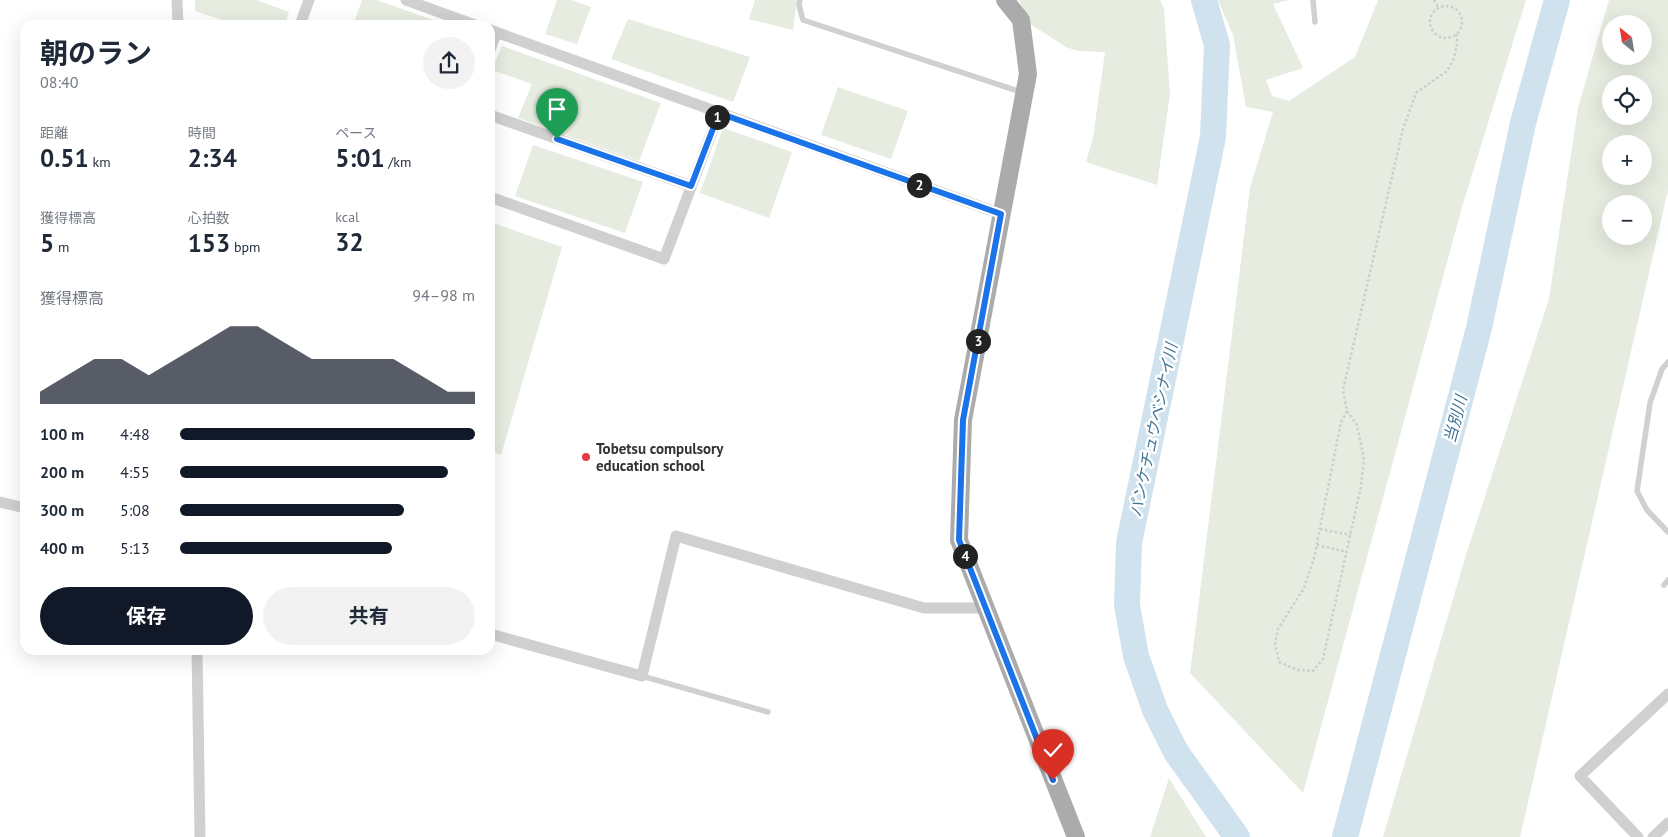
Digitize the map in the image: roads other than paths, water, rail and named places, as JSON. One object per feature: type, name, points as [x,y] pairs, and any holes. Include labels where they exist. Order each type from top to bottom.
[{"type":"main road","points":[[1005,0],[1021,20],[1028,74],[962,430],[959,540],[1076,837]]},
{"type":"street","points":[[177,0],[178,20]]},
{"type":"street","points":[[302,20],[309,0]]},
{"type":"street","points":[[406,0],[461,20]]},
{"type":"street","points":[[495,32],[1001,214]]},
{"type":"street","points":[[495,199],[664,259],[719,113]]},
{"type":"street","points":[[495,117],[691,186]]},
{"type":"street","points":[[0,502],[20,507]]},
{"type":"street","points":[[495,635],[642,676],[676,536],[924,608],[986,608]]},
{"type":"street","points":[[197,655],[200,837]]},
{"type":"street","points":[[1638,837],[1580,776],[1668,694]]},
{"type":"street","points":[[1653,837],[1668,823]]},
{"type":"lane","points":[[800,0],[799,5],[803,20],[1024,93]]},
{"type":"lane","points":[[1313,0],[1315,22]]},
{"type":"lane","points":[[1668,362],[1662,369],[1650,403],[1637,491],[1647,510],[1668,532]]},
{"type":"lane","points":[[642,676],[768,712]]},
{"type":"waterway","name":"パンケチュウベシナイ川","points":[[1204,0],[1217,45],[1213,137],[1129,543],[1127,605],[1136,656],[1155,710],[1176,752],[1237,837]]},
{"type":"waterway","name":"当別川","points":[[1345,837],[1479,328],[1523,123],[1557,0]]},
{"type":"place","name":"Tobetsu compulsory education school","points":[[586,457]]}]
